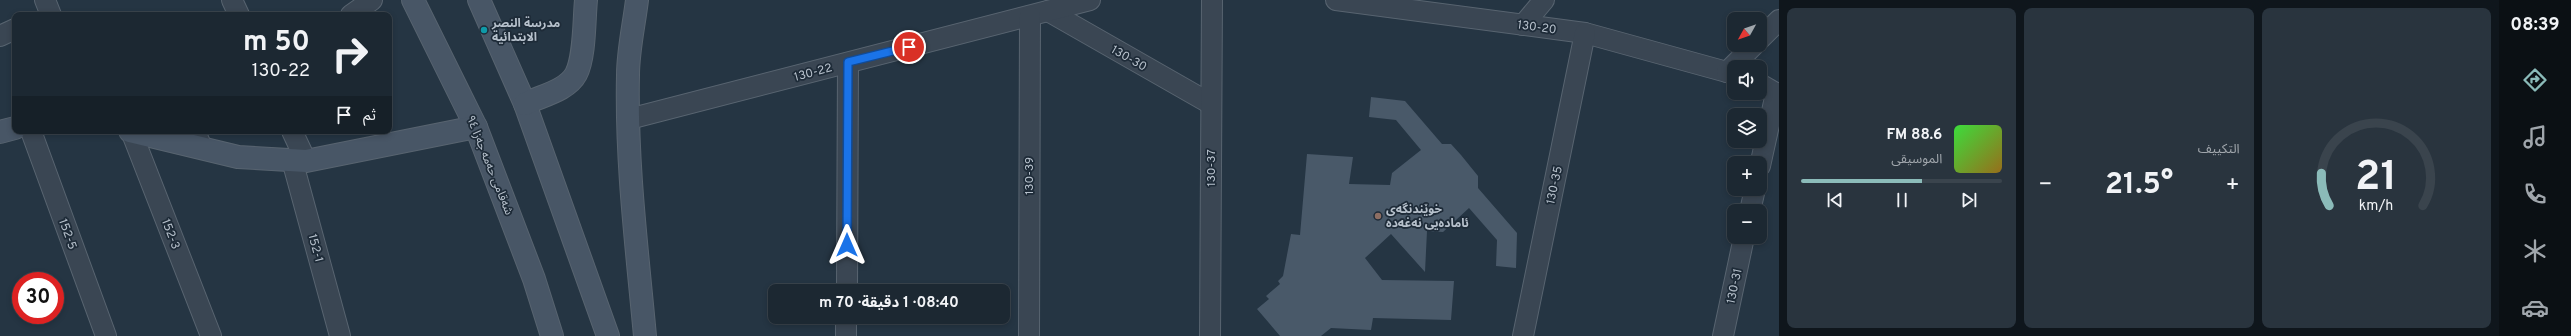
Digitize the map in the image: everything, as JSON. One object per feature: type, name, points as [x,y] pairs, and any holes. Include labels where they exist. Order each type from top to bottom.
[{"type":"street","points":[[232,0],[238,12]]},
{"type":"street","points":[[355,12],[372,0]]},
{"type":"street","name":"شەقامی حەمە جەزا ٩٤","points":[[414,0],[476,127],[534,279],[552,336]]},
{"type":"street","points":[[479,0],[525,104],[608,336]]},
{"type":"street","points":[[525,104],[549,94],[576,75],[581,54],[586,0]]},
{"type":"street","points":[[637,0],[628,74],[630,162],[645,336]]},
{"type":"street","name":"130-22","points":[[629,119],[1090,0]]},
{"type":"street","name":"130-37","points":[[1210,336],[1212,0]]},
{"type":"street","name":"130-20","points":[[1336,0],[1585,34],[1727,72]]},
{"type":"street","points":[[1523,25],[1544,0]]},
{"type":"street","name":"130-30","points":[[1039,13],[1211,104]]},
{"type":"street","name":"130-39","points":[[1029,336],[1039,13]]},
{"type":"street","points":[[1767,32],[1779,20]]},
{"type":"street","points":[[0,36],[12,30]]},
{"type":"street","name":"130-35","points":[[1523,336],[1585,34]]},
{"type":"street","points":[[1741,60],[1748,52]]},
{"type":"street","points":[[847,284],[848,62]]},
{"type":"street","points":[[1762,156],[1772,91]]},
{"type":"street","points":[[153,134],[198,140],[238,157],[299,160],[476,127]]},
{"type":"street","points":[[0,132],[12,129]]},
{"type":"street","name":"152-5","points":[[32,134],[106,336]]},
{"type":"street","name":"152-3","points":[[131,134],[211,336]]},
{"type":"street","name":"152-1","points":[[293,134],[340,336]]},
{"type":"street","name":"130-31","points":[[1723,336],[1743,244]]},
{"type":"street","points":[[846,324],[846,336]]},
{"type":"building","points":[[1371,97],[1405,101],[1442,144],[1451,144],[1461,155],[1478,176],[1478,188],[1517,233],[1516,268],[1496,266],[1497,240],[1469,208],[1443,232],[1427,231],[1425,272],[1391,234],[1365,258],[1382,280],[1454,281],[1451,320],[1373,318],[1371,330],[1331,328],[1321,336],[1280,336],[1257,309],[1269,299],[1266,296],[1280,284],[1278,281],[1283,276],[1291,234],[1300,235],[1307,154],[1353,157],[1349,184],[1390,185],[1392,173],[1421,150],[1396,120],[1369,117]]},
{"type":"place","name":"مدرسة النصر الابتدائية","points":[[484,30]]},
{"type":"place","name":"خوێندنگەی ئامادەیی نەغەدە","points":[[1378,216]]},
{"type":"route","points":[[847,245],[848,62],[909,47]]}]
